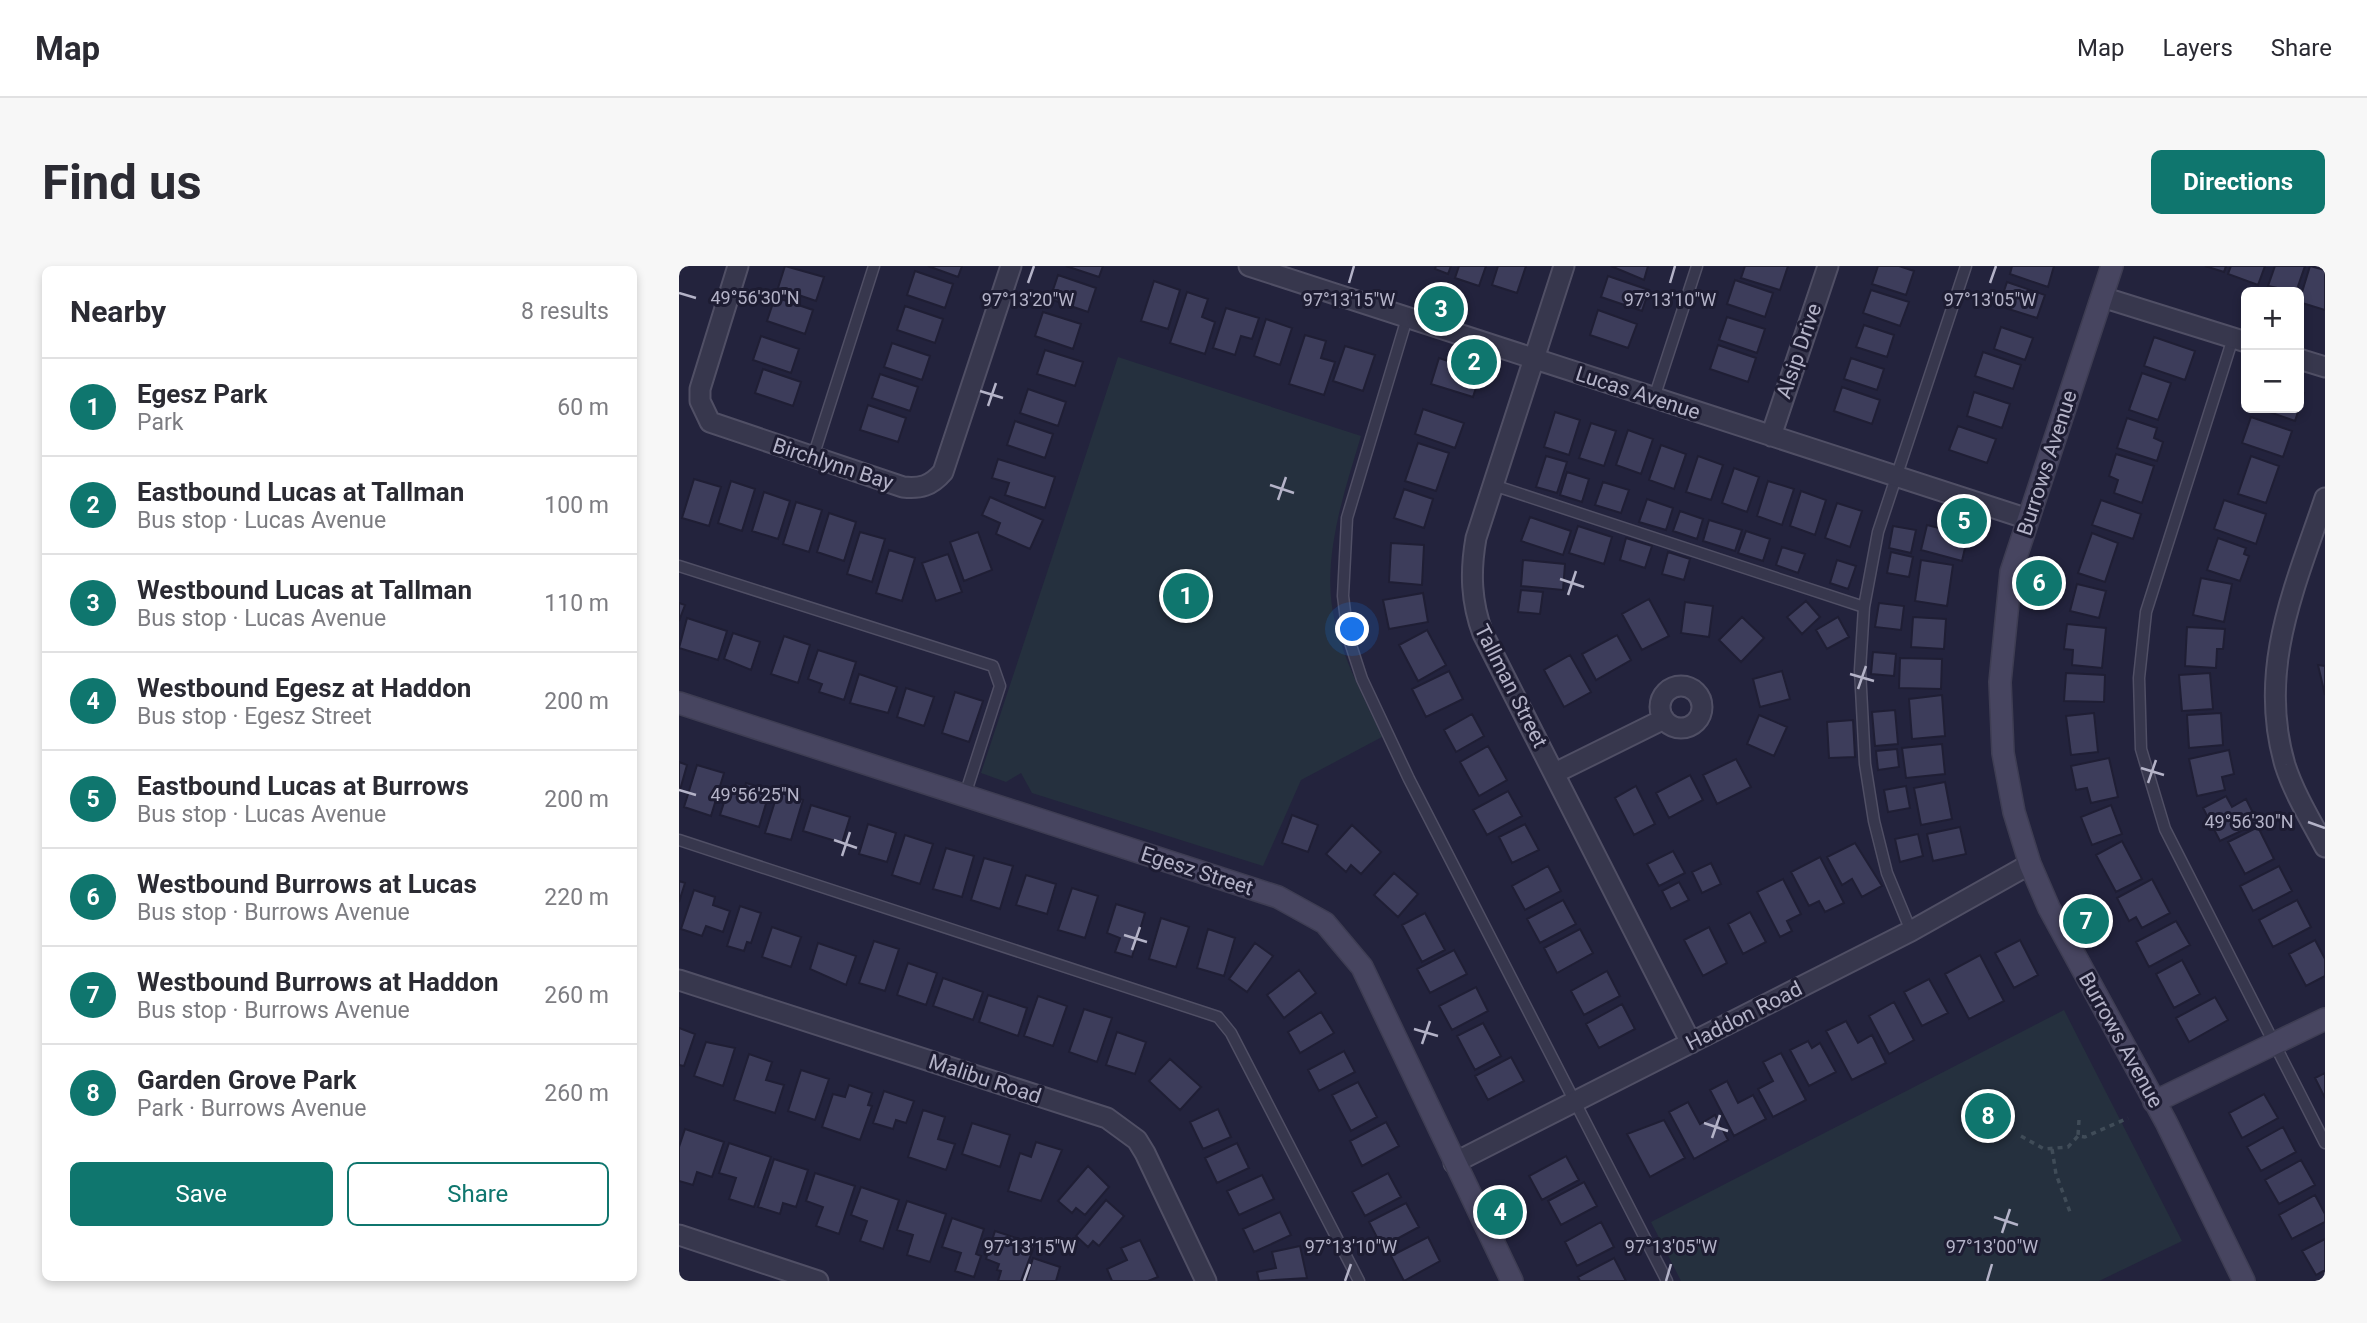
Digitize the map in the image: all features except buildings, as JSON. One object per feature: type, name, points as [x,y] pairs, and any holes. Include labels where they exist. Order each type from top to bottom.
[{"type":"street","name":"Birchlynn Bay","points":[[738,266],[704,371],[700,401],[710,422],[727,430],[903,487],[915,488],[935,481],[943,472],[1011,266]]},
{"type":"street","name":"Lucas Avenue","points":[[1249,266],[2028,519]]},
{"type":"street","name":"Tallman Street","points":[[1563,266],[1493,485],[1472,563],[1475,612],[1483,634],[1691,1043]]},
{"type":"street","name":"Alsip Drive","points":[[1771,436],[1828,266]]},
{"type":"street","name":"Burrows Avenue","points":[[2112,266],[2011,572],[2000,682],[2003,752],[2014,812],[2030,864],[2049,908],[2154,1102],[2244,1281]]},
{"type":"street","points":[[2102,297],[2240,340]]},
{"type":"street","points":[[2304,361],[2325,367]]},
{"type":"street","points":[[2325,498],[2285,615],[2273,681],[2274,708],[2285,765],[2325,847]]},
{"type":"street","name":"Egesz Street","points":[[679,703],[1278,897],[1325,923],[1362,967],[1512,1281]]},
{"type":"street","points":[[1555,772],[1664,719]]},
{"type":"street","name":"Haddon Road","points":[[1454,1163],[1911,931],[2030,864]]},
{"type":"street","name":"Malibu Road","points":[[679,980],[1107,1118],[1137,1140],[1145,1153],[1202,1266],[1206,1281]]},
{"type":"street","points":[[2154,1102],[2325,1019]]},
{"type":"street","points":[[679,1235],[818,1281]]},
{"type":"lane","points":[[813,457],[874,266]]},
{"type":"lane","points":[[1654,398],[1697,266]]},
{"type":"lane","points":[[1911,931],[1887,873],[1865,764],[1860,670],[1864,607],[1878,532],[1966,266]]},
{"type":"lane","points":[[1407,318],[1347,518],[1343,596],[1349,636],[1363,679],[1409,779],[1667,1281]]},
{"type":"lane","points":[[2240,340],[2146,611],[2138,709],[2141,749],[2165,829],[2325,1143]]},
{"type":"lane","points":[[1493,485],[1864,607]]},
{"type":"lane","points":[[679,566],[993,666],[1000,686],[965,796]]},
{"type":"lane","points":[[679,841],[1218,1017],[1231,1033],[1359,1281]]},
{"type":"path","points":[[2078,1136],[2085,1137],[2128,1118]]},
{"type":"path","points":[[2021,1136],[2044,1149],[2068,1147],[2078,1136],[2079,1120]]},
{"type":"path","points":[[2052,1149],[2056,1174],[2070,1212]]},
{"type":"shaded area","points":[[1118,357],[1361,436],[1336,528],[1330,576],[1331,599],[1344,652],[1382,737],[1301,780],[1263,866],[1032,793],[1021,773],[1006,782],[981,773]]},
{"type":"shaded area","points":[[2064,1010],[2182,1241],[2099,1281],[1681,1281],[1651,1222]]},
{"type":"place","name":"Westbound Lucas at Tallman","points":[[1441,309]]},
{"type":"place","name":"Eastbound Lucas at Tallman","points":[[1474,362]]},
{"type":"place","name":"Eastbound Lucas at Burrows","points":[[1964,521]]},
{"type":"place","name":"Westbound Burrows at Lucas","points":[[2039,583]]},
{"type":"place","name":"Egesz Park","points":[[1186,596]]},
{"type":"place","name":"Westbound Burrows at Haddon","points":[[2086,921]]},
{"type":"place","name":"Garden Grove Park","points":[[1988,1116]]},
{"type":"place","name":"Westbound Egesz at Haddon","points":[[1500,1212]]}]
